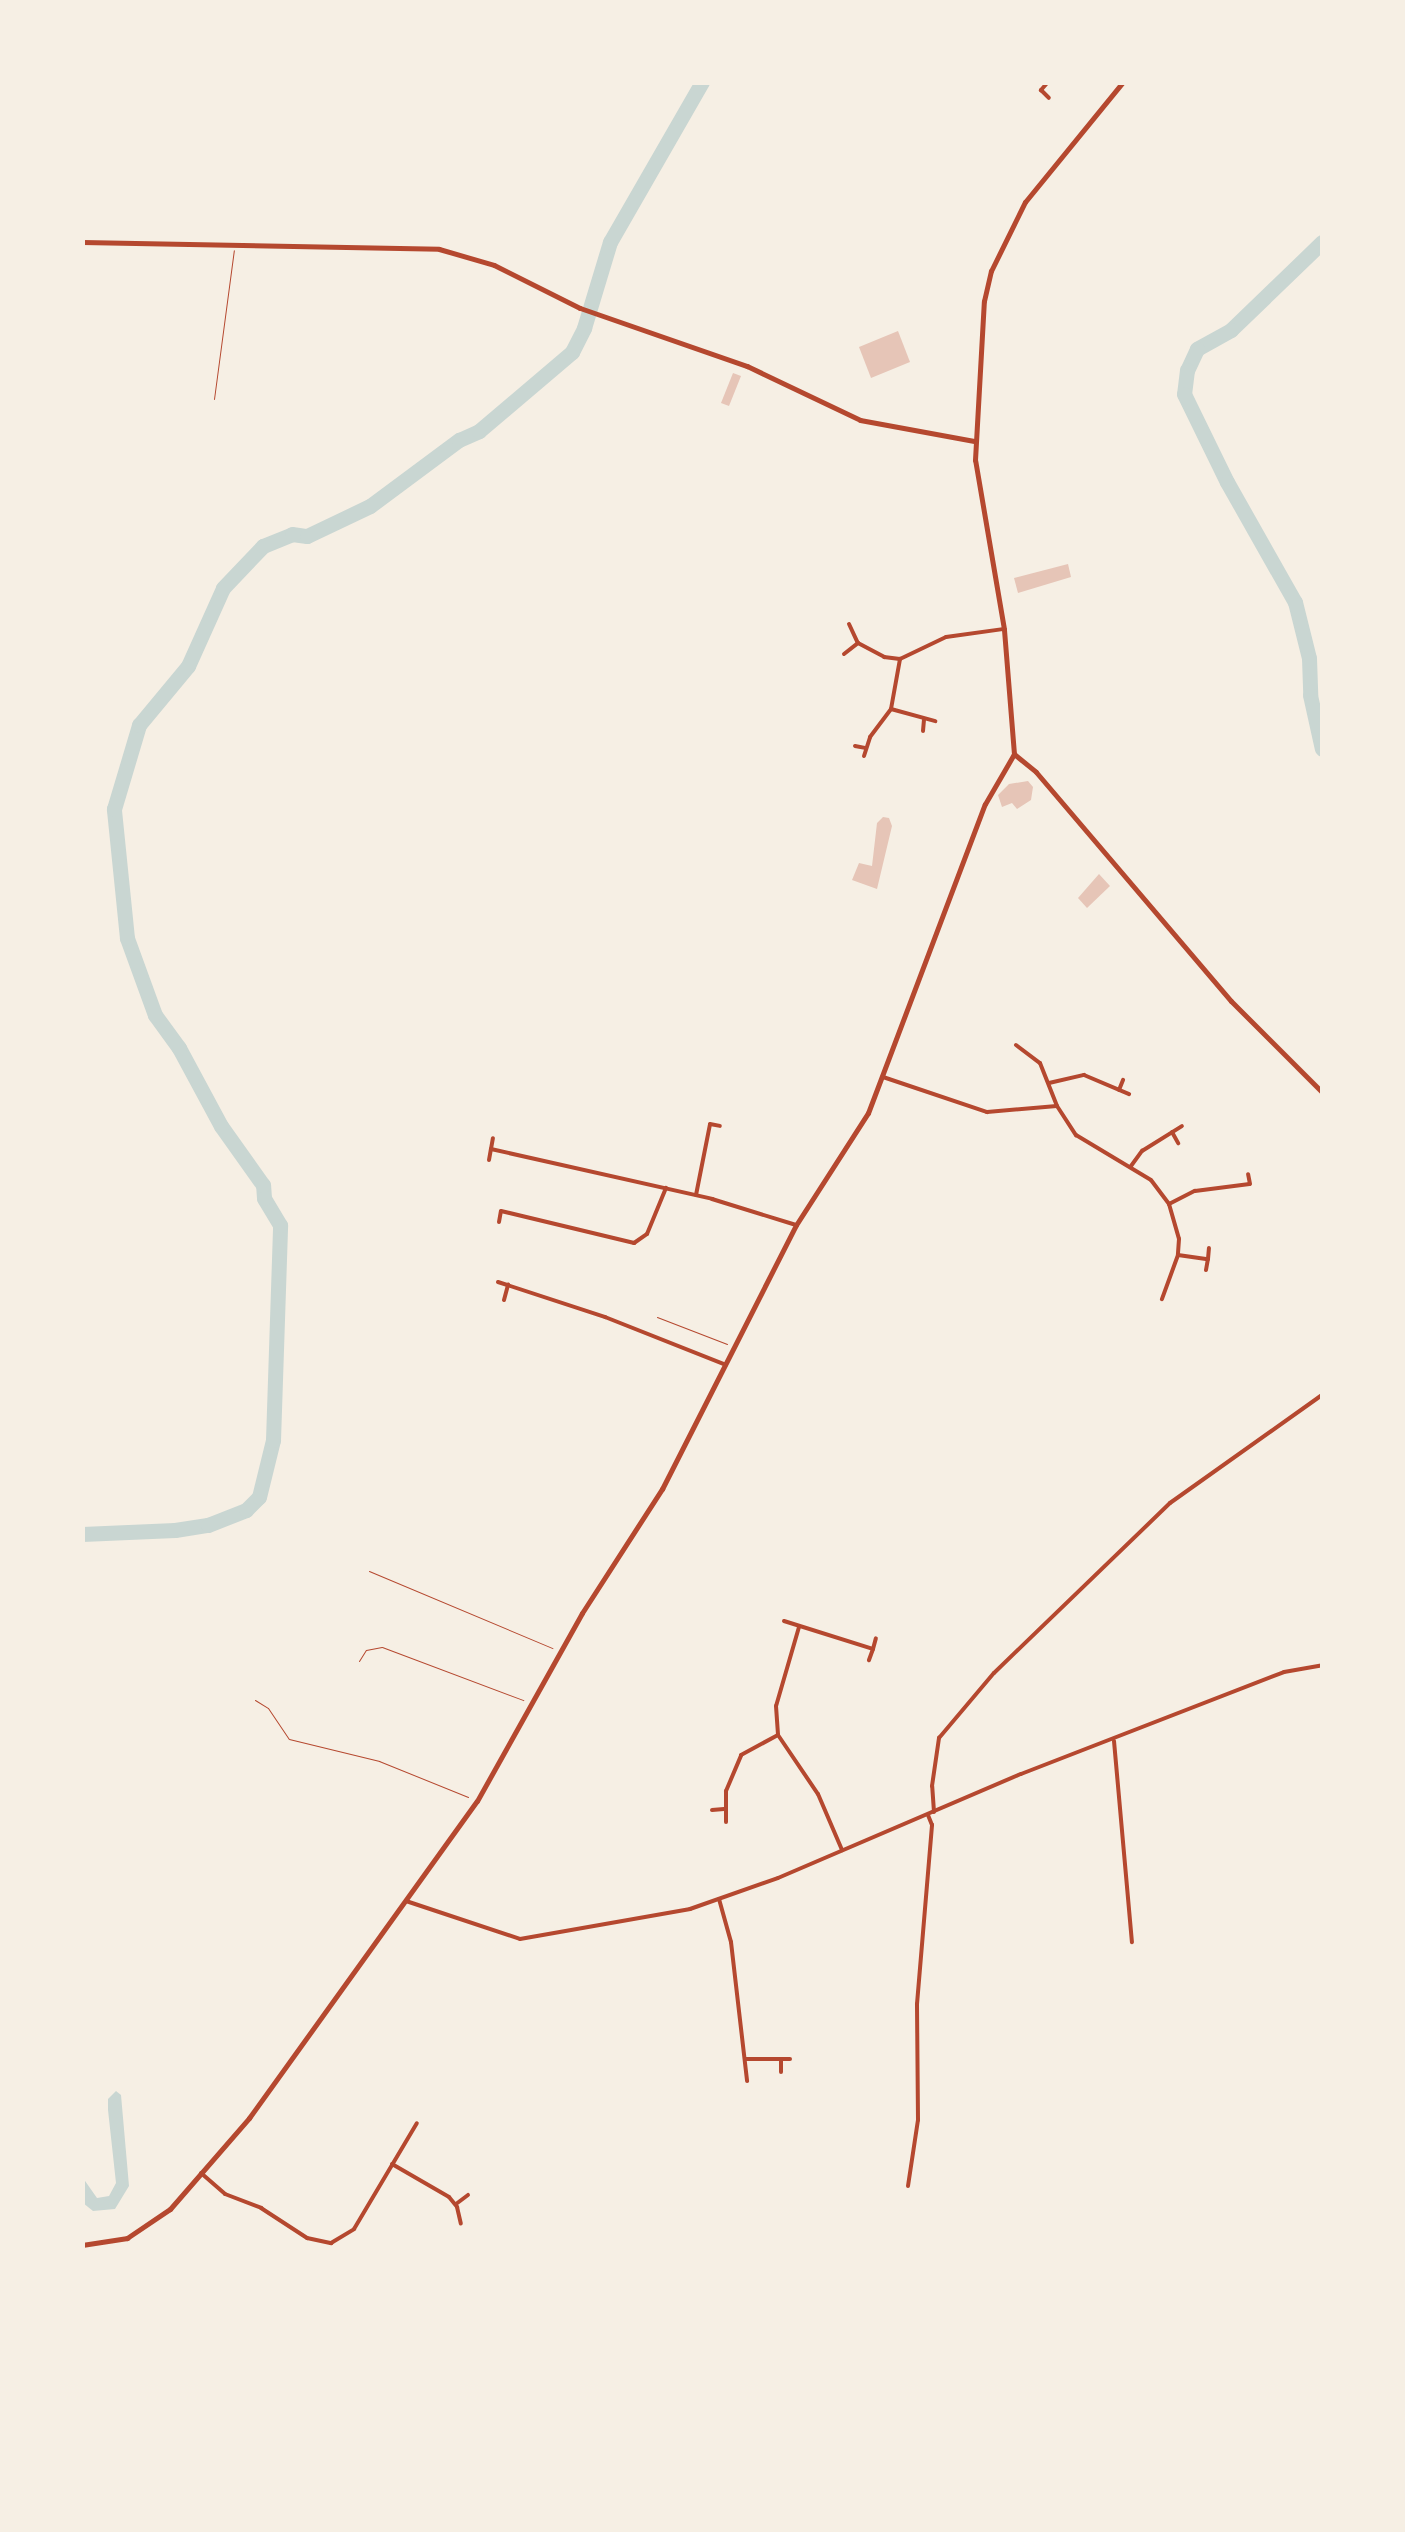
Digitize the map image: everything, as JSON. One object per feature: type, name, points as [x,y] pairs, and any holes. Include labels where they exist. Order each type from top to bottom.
[{"type":"street","points":[[1048,82],[1041,90],[1050,98]]},
{"type":"street","points":[[82,2245],[119,2241],[140,2232],[170,2209],[249,2118],[477,1802],[559,1652],[662,1489],[796,1225],[850,1144],[883,1076],[985,804],[1014,754],[1004,630],[974,440],[984,301],[992,271],[1025,202],[1123,82]]},
{"type":"street","points":[[82,242],[438,249],[494,265],[580,308],[747,366],[860,420],[974,440]]},
{"type":"street","points":[[848,624],[858,643],[884,657],[900,659],[946,637],[1004,630]]},
{"type":"street","points":[[844,654],[858,643]]},
{"type":"street","points":[[864,756],[891,709],[900,659]]},
{"type":"street","points":[[891,709],[935,721]]},
{"type":"street","points":[[923,731],[924,720]]},
{"type":"street","points":[[855,746],[866,748]]},
{"type":"street","points":[[1014,754],[1036,772],[1230,1000],[1322,1092]]},
{"type":"street","points":[[1016,1044],[1040,1063],[1057,1106],[1076,1135],[1152,1180],[1169,1204],[1179,1238],[1178,1256],[1162,1299]]},
{"type":"street","points":[[1049,1083],[1084,1075],[1129,1094]]},
{"type":"street","points":[[883,1076],[987,1112],[1057,1106]]},
{"type":"street","points":[[1120,1090],[1123,1080]]},
{"type":"street","points":[[703,1123],[720,1126]]},
{"type":"street","points":[[696,1195],[710,1124]]},
{"type":"street","points":[[1131,1166],[1142,1151],[1182,1126]]},
{"type":"street","points":[[1172,1132],[1178,1144]]},
{"type":"street","points":[[489,1160],[492,1138]]},
{"type":"street","points":[[491,1149],[696,1195],[796,1225]]},
{"type":"street","points":[[1248,1174],[1251,1193]]},
{"type":"street","points":[[1169,1204],[1195,1191],[1250,1184]]},
{"type":"street","points":[[498,1222],[501,1211],[634,1242],[647,1234],[666,1188]]},
{"type":"street","points":[[1206,1270],[1209,1248]]},
{"type":"street","points":[[1178,1256],[1208,1259]]},
{"type":"street","points":[[498,1282],[605,1316],[726,1365]]},
{"type":"street","points":[[504,1300],[508,1285]]},
{"type":"street","points":[[908,2186],[918,2120],[917,2004],[939,1738],[994,1673],[1170,1503],[1322,1394]]},
{"type":"street","points":[[784,1622],[872,1649]]},
{"type":"street","points":[[799,1627],[776,1706],[778,1735],[818,1794],[842,1850]]},
{"type":"street","points":[[869,1660],[876,1638]]},
{"type":"street","points":[[406,1901],[482,1930],[531,1940],[668,1914],[719,1899],[1034,1769],[1284,1672],[1322,1664]]},
{"type":"street","points":[[726,1822],[724,1810],[732,1772],[741,1755],[778,1735]]},
{"type":"street","points":[[1114,1741],[1132,1942]]},
{"type":"street","points":[[712,1810],[724,1810]]},
{"type":"street","points":[[719,1899],[731,1942],[747,2081]]},
{"type":"street","points":[[781,2059],[781,2072]]},
{"type":"street","points":[[745,2060],[790,2060]]},
{"type":"street","points":[[201,2173],[226,2194],[260,2208],[307,2238],[331,2243],[354,2229],[417,2124]]},
{"type":"street","points":[[392,2164],[455,2204],[461,2224]]},
{"type":"street","points":[[455,2204],[468,2194]]},
{"type":"lane","points":[[214,399],[234,242]]},
{"type":"path","points":[[656,1317],[734,1348]]},
{"type":"path","points":[[369,1571],[559,1652]]},
{"type":"path","points":[[359,1661],[372,1647],[398,1651],[530,1704]]},
{"type":"path","points":[[255,1700],[268,1708],[289,1740],[389,1764],[477,1802]]},
{"type":"shaded area","points":[[116,2091],[121,2095],[129,2186],[115,2209],[93,2211],[83,2203],[83,2178],[97,2198],[109,2196],[116,2183],[108,2099]]},
{"type":"building","points":[[898,331],[910,362],[871,378],[859,347]]},
{"type":"building","points":[[733,373],[741,376],[729,406],[721,403]]},
{"type":"building","points":[[1068,564],[1071,577],[1018,593],[1014,578]]},
{"type":"building","points":[[1028,781],[1033,787],[1031,800],[1017,809],[1012,803],[1002,807],[998,795],[1009,784]]},
{"type":"building","points":[[883,817],[889,818],[892,826],[877,889],[852,880],[859,863],[872,866],[877,823]]},
{"type":"building","points":[[1099,874],[1110,886],[1087,908],[1078,898]]},
{"type":"waterway","points":[[82,1534],[175,1530],[208,1525],[246,1510],[259,1497],[273,1440],[280,1225],[264,1198],[263,1185],[221,1126],[179,1048],[155,1015],[127,938],[114,809],[139,725],[188,666],[223,588],[263,546],[292,534],[307,536],[370,506],[459,440],[479,431],[572,352],[584,328],[610,242],[702,82]]},
{"type":"waterway","points":[[1322,242],[1231,330],[1197,349],[1187,370],[1184,394],[1227,482],[1295,602],[1309,658],[1310,695],[1322,749]]}]
